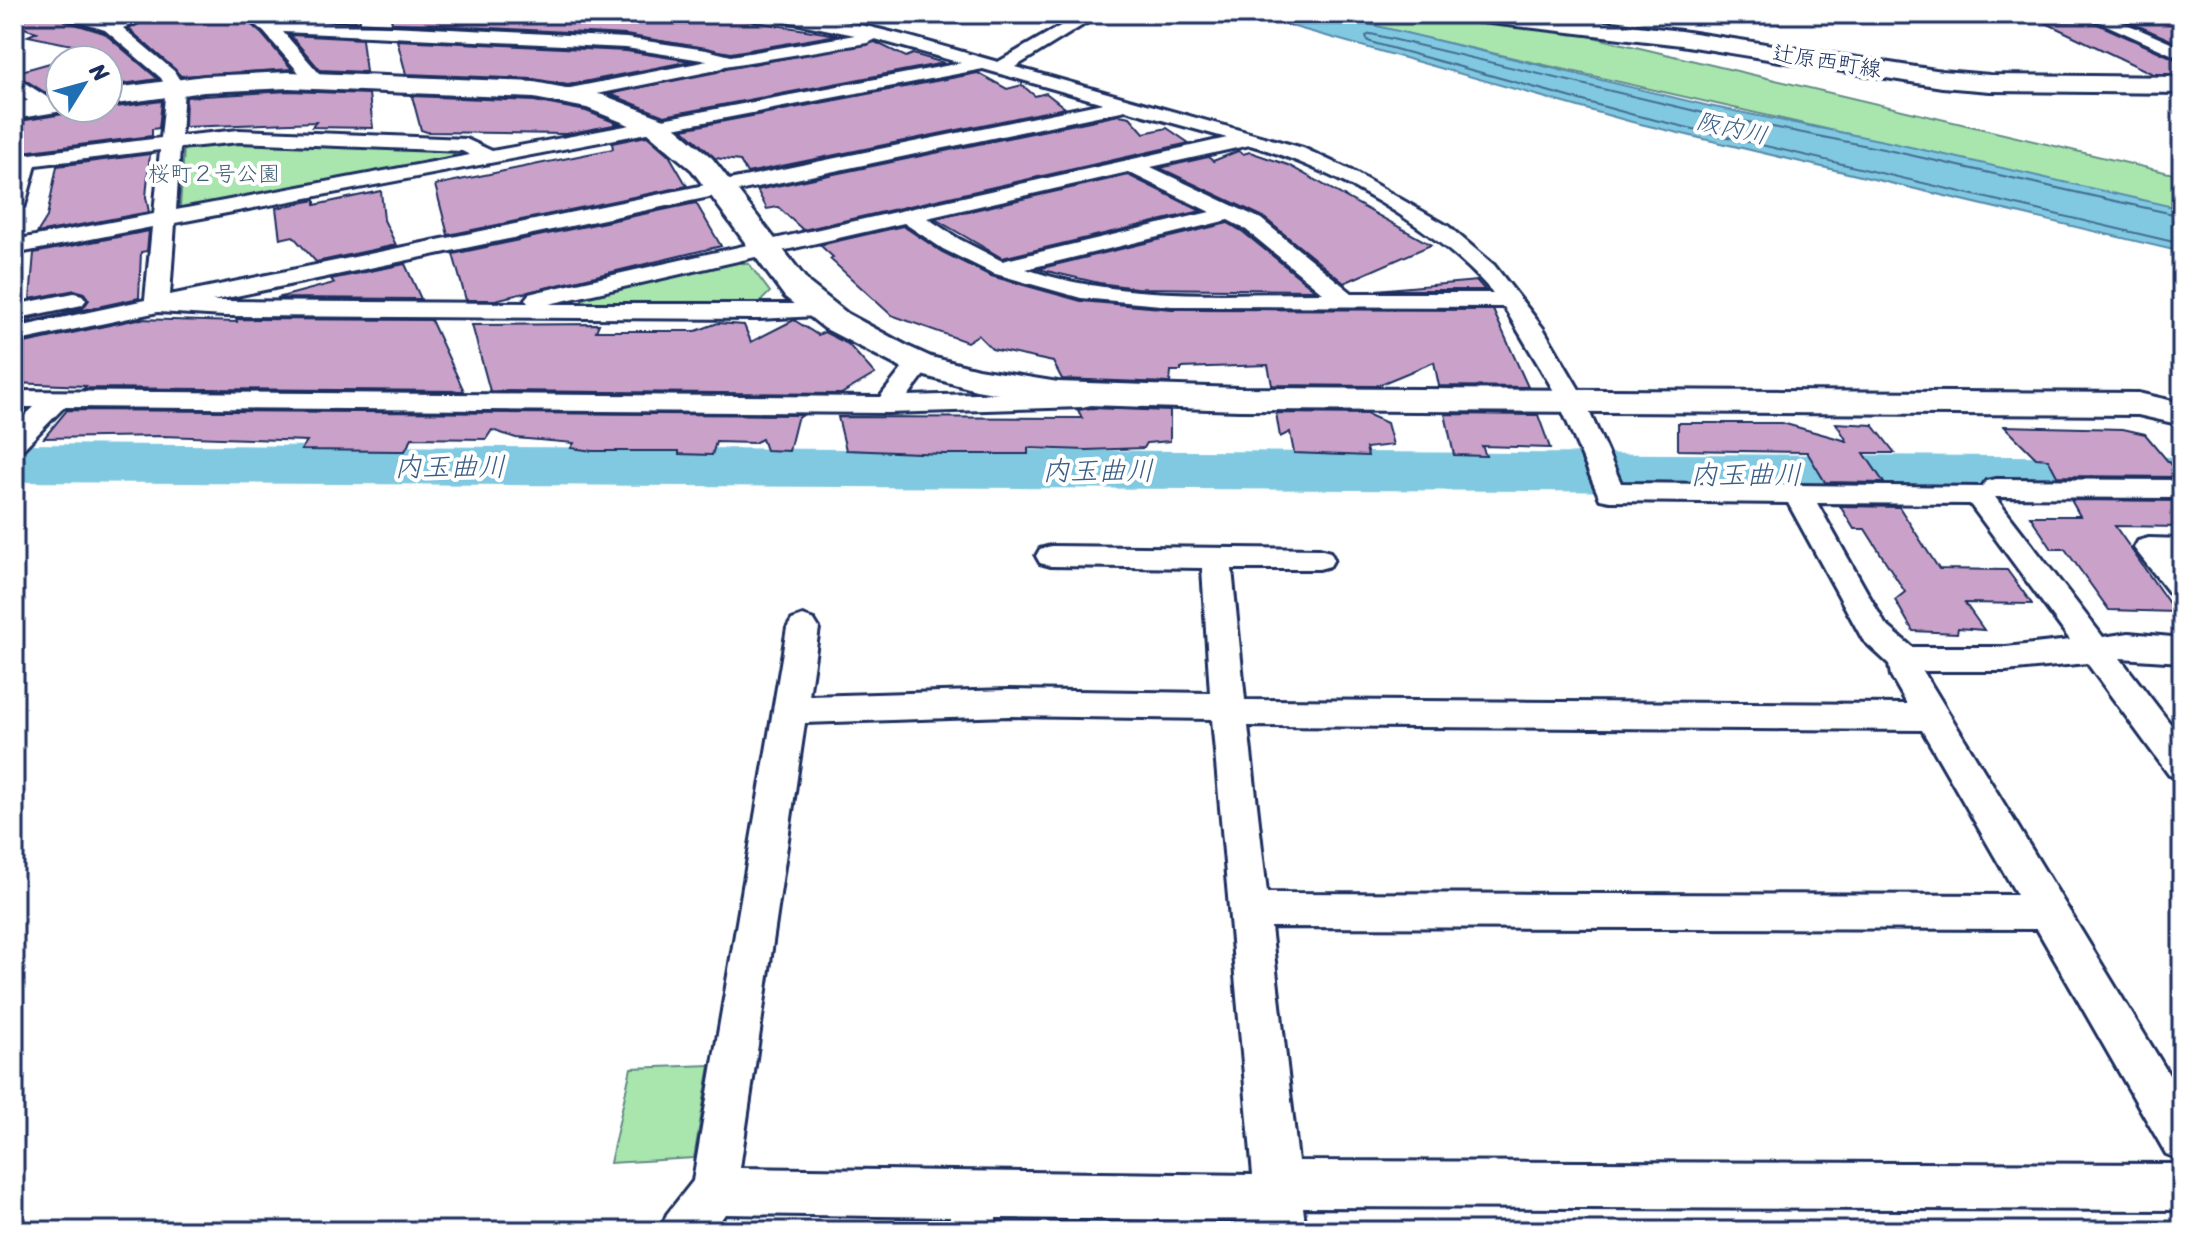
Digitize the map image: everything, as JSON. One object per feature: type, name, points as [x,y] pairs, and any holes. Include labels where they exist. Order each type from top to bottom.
[{"type":"street","points":[[72,14],[111,26],[168,75],[175,87],[165,220],[164,289]]},
{"type":"street","points":[[111,26],[147,14]]},
{"type":"street","points":[[250,14],[270,28],[316,80]]},
{"type":"street","points":[[491,35],[514,14]]},
{"type":"street","points":[[775,14],[882,35],[1302,154],[1437,230],[1459,245],[1511,300],[1535,333],[1572,399],[1610,490],[1978,495],[2182,765]]},
{"type":"street","points":[[14,247],[993,66],[1093,14]]},
{"type":"street","name":"辻原西町線","points":[[1473,14],[1681,38],[1942,79],[2003,84],[2182,85]]},
{"type":"street","points":[[2090,14],[2182,54]]},
{"type":"street","points":[[270,28],[626,43],[706,55],[730,62]]},
{"type":"street","points":[[567,94],[882,35]]},
{"type":"street","points":[[124,95],[175,87],[316,80],[567,94],[635,115],[657,126],[712,179],[797,290],[818,309],[919,364],[1019,388],[1133,397]]},
{"type":"street","points":[[14,82],[44,99]]},
{"type":"street","points":[[506,211],[712,179],[1068,100],[1085,92]]},
{"type":"street","points":[[14,335],[164,289],[712,179],[1129,104]]},
{"type":"street","points":[[14,111],[44,106]]},
{"type":"street","points":[[14,205],[21,161],[170,142],[239,136],[367,139],[466,145],[489,157]]},
{"type":"street","points":[[492,311],[762,247],[1251,139]]},
{"type":"street","points":[[1129,165],[1231,213],[1272,237],[1347,301]]},
{"type":"street","points":[[997,268],[1231,213]]},
{"type":"street","points":[[907,215],[944,243],[997,268],[1051,285],[1118,297],[1511,300]]},
{"type":"street","points":[[130,289],[164,289],[224,309],[818,309]]},
{"type":"street","points":[[14,312],[101,294]]},
{"type":"street","points":[[888,405],[919,364]]},
{"type":"street","points":[[14,399],[888,405],[1133,397],[1572,399],[2138,404],[2182,414]]},
{"type":"street","points":[[14,442],[56,400]]},
{"type":"street","points":[[1996,488],[2182,489]]},
{"type":"street","points":[[1797,493],[1874,632],[1904,659],[1908,676],[2182,1138]]},
{"type":"street","points":[[2182,549],[2149,548],[2182,587]]},
{"type":"street","points":[[1051,556],[1319,559]]},
{"type":"street","points":[[1216,558],[1280,1204]]},
{"type":"street","points":[[684,1231],[714,1191],[803,628]]},
{"type":"street","points":[[1904,659],[2006,659],[2129,645],[2182,650]]},
{"type":"street","points":[[790,710],[1008,703],[1229,710],[1932,717]]},
{"type":"street","points":[[1250,910],[2049,912]]},
{"type":"street","points":[[714,1191],[974,1212],[2182,1187]]},
{"type":"green space","points":[[1321,14],[1444,14],[1589,36],[2182,176],[2182,210]]},
{"type":"green space","name":"桜町２号公園","points":[[248,141],[459,150],[454,159],[198,207],[180,207],[184,148],[195,143]]},
{"type":"green space","points":[[727,261],[749,264],[770,292],[757,305],[589,305],[583,299],[588,293]]},
{"type":"green space","points":[[710,1065],[694,1158],[610,1163],[631,1068]]},
{"type":"water","name":"阪内川","points":[[1248,14],[1327,14],[1709,106],[1884,141],[2182,209],[2182,252],[1632,122]]},
{"type":"building","points":[[14,14],[61,14],[65,21],[104,33],[117,44],[67,44],[28,36],[37,32],[14,25]]},
{"type":"building","points":[[158,14],[239,14],[262,34],[292,69],[181,76],[129,29]]},
{"type":"building","points":[[266,14],[359,14],[360,21],[274,20]]},
{"type":"building","points":[[390,14],[456,14],[525,20],[538,14],[706,14],[837,35],[731,53],[626,35],[392,23]]},
{"type":"building","points":[[2182,20],[2182,45],[2127,21]]},
{"type":"building","points":[[2091,21],[2182,62],[2182,74],[2153,74],[2044,22]]},
{"type":"building","points":[[290,35],[362,39],[366,72],[320,70]]},
{"type":"building","points":[[397,40],[626,51],[691,61],[568,85],[534,79],[406,74]]},
{"type":"building","points":[[875,42],[906,57],[913,54],[944,63],[664,116],[610,94],[726,69]]},
{"type":"building","points":[[124,50],[158,79],[124,84]]},
{"type":"building","points":[[44,65],[44,92],[14,73]]},
{"type":"building","points":[[978,73],[1007,89],[1022,85],[1035,96],[1046,93],[1065,108],[747,173],[740,161],[715,158],[683,129]]},
{"type":"building","points":[[289,91],[369,94],[373,128],[312,127],[316,122],[185,127],[186,97]]},
{"type":"building","points":[[412,96],[534,101],[586,111],[619,124],[566,134],[427,132],[421,130]]},
{"type":"building","points":[[162,101],[159,128],[152,129],[152,136],[14,153],[14,122],[44,117],[44,124],[124,124],[124,106]]},
{"type":"building","points":[[1119,115],[1130,117],[1144,133],[1167,128],[1189,143],[803,230],[778,207],[767,209],[757,190]]},
{"type":"building","points":[[647,136],[669,155],[687,186],[448,235],[435,185],[613,149],[612,143]]},
{"type":"building","points":[[1238,151],[1288,165],[1431,245],[1344,283],[1262,216],[1160,168],[1208,157],[1213,161]]},
{"type":"building","points":[[150,154],[146,197],[149,212],[37,233],[47,217],[57,166]]},
{"type":"building","points":[[1128,175],[1201,211],[1002,258],[935,219]]},
{"type":"building","points":[[381,191],[384,220],[396,245],[316,262],[293,236],[280,239],[276,208],[315,200],[315,205]]},
{"type":"building","points":[[696,203],[721,246],[495,300],[466,300],[453,254]]},
{"type":"building","points":[[1228,223],[1315,290],[1136,288],[1038,269]]},
{"type":"building","points":[[903,226],[942,252],[991,276],[1081,301],[1172,309],[1493,310],[1528,387],[1439,386],[1434,362],[1376,386],[1272,385],[1268,365],[1181,368],[1181,371],[1171,371],[1170,383],[1062,379],[1053,362],[992,349],[978,335],[967,342],[891,315],[830,259],[833,257],[820,245]]},
{"type":"building","points":[[149,231],[147,251],[141,252],[139,298],[27,322],[28,319],[83,308],[89,300],[84,293],[75,290],[30,299],[34,253]]},
{"type":"building","points":[[405,264],[421,299],[277,298],[334,283],[331,279]]},
{"type":"building","points":[[1477,281],[1485,290],[1376,290]]},
{"type":"building","points":[[138,319],[237,322],[236,319],[431,320],[464,391],[84,388],[86,386],[14,383],[14,357],[25,343]]},
{"type":"building","points":[[794,320],[818,335],[824,332],[848,344],[875,374],[841,394],[490,391],[472,325],[599,324],[596,331],[696,331],[718,323],[744,325],[751,342]]},
{"type":"building","points":[[67,410],[803,415],[797,419],[789,451],[766,450],[762,439],[754,443],[716,442],[712,455],[679,454],[679,451],[593,451],[571,448],[574,443],[516,438],[492,430],[486,439],[412,438],[405,451],[301,450],[307,441],[162,436],[44,438]]},
{"type":"building","points":[[1078,410],[1170,411],[1170,441],[1147,443],[1144,448],[1028,448],[1028,454],[846,450],[838,417],[1082,418]]},
{"type":"building","points":[[1276,413],[1367,414],[1387,423],[1393,445],[1366,448],[1368,456],[1294,453],[1290,432],[1280,437]]},
{"type":"building","points":[[1445,414],[1538,415],[1550,448],[1482,446],[1486,456],[1454,455]]},
{"type":"building","points":[[1678,423],[1782,423],[1847,441],[1836,423],[1873,425],[1895,453],[1864,453],[1884,483],[1825,482],[1807,452],[1678,450]]},
{"type":"building","points":[[2004,426],[2123,429],[2145,434],[2181,477],[2057,476],[2048,459],[2036,458]]},
{"type":"building","points":[[2071,500],[2182,501],[2182,527],[2115,526],[2175,612],[2109,610],[2065,549],[2052,549],[2030,516],[2080,516]]},
{"type":"building","points":[[1840,506],[1899,507],[1939,569],[2007,570],[2032,604],[1965,603],[1984,630],[1958,628],[1957,633],[1913,631],[1895,600],[1905,592],[1865,529],[1854,529]]},
{"type":"waterway","name":"内玉曲川","points":[[14,463],[2182,476]]}]
